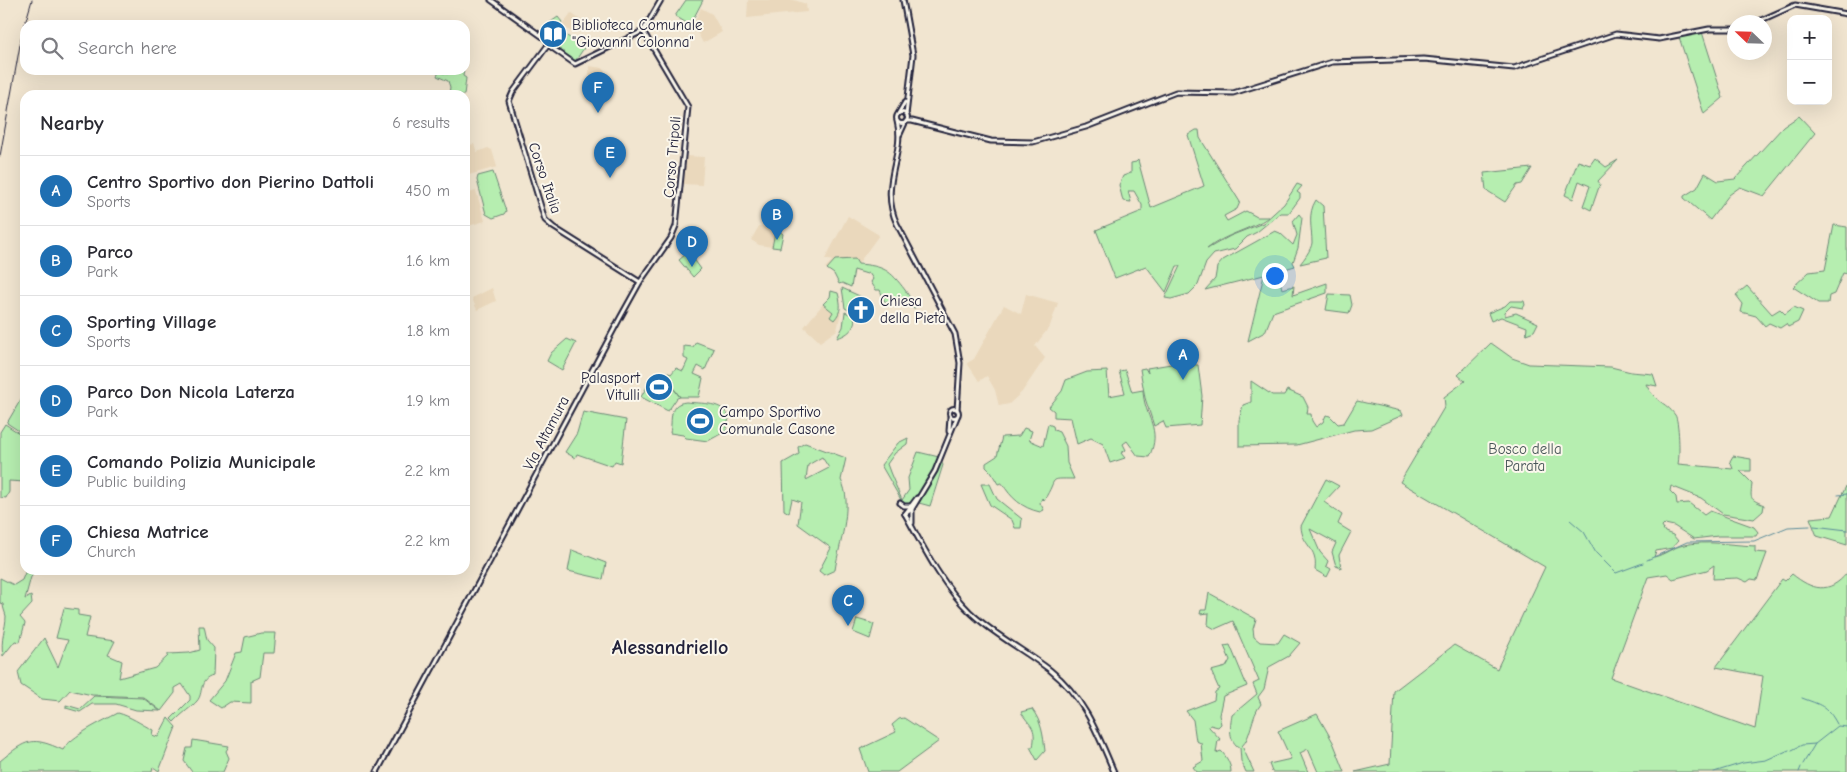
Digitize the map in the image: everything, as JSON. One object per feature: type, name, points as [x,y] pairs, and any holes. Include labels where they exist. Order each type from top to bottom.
[{"type":"main road","points":[[490,0],[545,38],[548,45],[572,63],[643,30],[661,0]]},
{"type":"main road","points":[[903,0],[913,52],[913,70],[905,122],[898,142],[890,185],[892,210],[897,224],[954,331],[960,358],[957,417],[938,466],[912,508],[905,514],[938,573],[960,601],[983,623],[1050,670],[1080,702],[1097,730],[1114,772]]},
{"type":"main road","points":[[1772,16],[1795,6],[1847,14]]},
{"type":"main road","points":[[898,114],[906,115],[915,121],[991,141],[1034,142],[1086,127],[1176,92],[1233,93],[1332,62],[1424,59],[1514,68],[1616,34],[1661,39],[1706,30],[1727,29]]},
{"type":"main road","name":"Corso Tripoli","points":[[643,30],[688,107],[677,218],[671,238],[667,244]]},
{"type":"main road","name":"Corso Italia","points":[[548,45],[513,92],[509,101],[545,220],[553,228],[640,282]]},
{"type":"main road","points":[[898,142],[898,114],[908,94]]},
{"type":"main road","points":[[897,121],[915,121]]},
{"type":"main road","name":"Via Altamura","points":[[377,772],[640,282],[667,244]]},
{"type":"main road","points":[[947,441],[949,412],[952,409],[959,382]]},
{"type":"main road","points":[[952,409],[957,410]]},
{"type":"main road","points":[[950,416],[957,417]]},
{"type":"main road","points":[[900,503],[912,508]]},
{"type":"main road","points":[[912,508],[912,526]]},
{"type":"shaded area","points":[[748,0],[794,0],[806,4],[807,12],[747,18]]},
{"type":"shaded area","points":[[701,8],[712,14],[722,32],[703,43],[693,25]]},
{"type":"shaded area","points":[[571,13],[583,22],[574,34],[562,25]]},
{"type":"shaded area","points":[[589,66],[603,68],[606,73],[602,75],[589,75]]},
{"type":"shaded area","points":[[474,144],[477,152],[488,148],[492,150],[497,167],[470,175],[470,145]]},
{"type":"shaded area","points":[[684,156],[704,157],[702,185],[682,184]]},
{"type":"shaded area","points":[[476,191],[485,221],[470,226],[470,193]]},
{"type":"shaded area","points":[[848,216],[879,235],[858,264],[835,260],[827,269],[825,268],[832,261],[825,259]]},
{"type":"shaded area","points":[[759,226],[776,228],[772,247],[759,245],[751,240]]},
{"type":"shaded area","points":[[492,288],[496,301],[477,310],[472,298]]},
{"type":"shaded area","points":[[1026,294],[1058,303],[1050,326],[1035,346],[1045,358],[1022,392],[1009,404],[999,406],[995,390],[987,376],[979,381],[967,363],[974,359],[1004,305],[1021,314]]},
{"type":"shaded area","points":[[823,304],[833,312],[836,308],[841,312],[837,330],[820,342],[804,327]]},
{"type":"green space","points":[[686,0],[703,0],[690,25],[675,16]]},
{"type":"green space","points":[[558,17],[562,22],[554,33],[550,30],[547,35],[542,28]]},
{"type":"green space","points":[[560,31],[584,48],[574,63],[549,45],[552,38],[554,40]]},
{"type":"green space","points":[[1702,32],[1723,98],[1704,114],[1679,37]]},
{"type":"green space","points":[[463,75],[466,78],[465,90],[450,90],[448,81],[437,76]]},
{"type":"green space","points":[[1799,116],[1815,133],[1764,196],[1740,187],[1729,195],[1710,220],[1684,198],[1684,196],[1697,188],[1705,173],[1718,181],[1735,179],[1783,127]]},
{"type":"green space","points":[[1199,130],[1200,138],[1240,202],[1237,209],[1224,216],[1227,221],[1246,211],[1257,217],[1269,217],[1233,235],[1263,223],[1284,204],[1297,184],[1302,186],[1297,192],[1300,194],[1300,198],[1289,213],[1280,213],[1257,232],[1247,237],[1235,249],[1214,254],[1206,263],[1198,285],[1189,294],[1171,299],[1165,298],[1180,266],[1177,266],[1166,292],[1146,266],[1115,278],[1096,230],[1142,211],[1142,205],[1134,191],[1128,191],[1131,202],[1123,201],[1119,185],[1123,176],[1131,173],[1131,163],[1138,160],[1151,208],[1204,186],[1188,135]]},
{"type":"green space","points":[[1595,158],[1606,167],[1618,160],[1598,181],[1600,184],[1591,210],[1583,206],[1590,186],[1579,181],[1573,199],[1565,195],[1578,161],[1590,165]]},
{"type":"green space","points":[[1532,168],[1522,184],[1517,185],[1505,202],[1486,190],[1484,173]]},
{"type":"green space","points":[[493,172],[506,211],[504,214],[493,218],[486,214],[477,180],[478,176]]},
{"type":"green space","points":[[1316,200],[1323,206],[1326,258],[1300,264],[1312,243],[1311,216]]},
{"type":"green space","points":[[1299,214],[1302,218],[1298,248],[1293,262],[1295,266],[1278,271],[1282,289],[1294,286],[1293,295],[1327,283],[1327,293],[1273,312],[1265,332],[1248,341],[1264,275],[1205,290],[1215,279],[1217,267],[1223,260],[1275,231],[1293,245],[1297,235],[1293,221]]},
{"type":"green space","points":[[1834,225],[1847,227],[1847,274],[1843,273],[1834,294],[1829,296],[1828,303],[1818,303],[1793,287],[1809,272],[1825,270]]},
{"type":"green space","points":[[776,228],[783,234],[780,248],[772,247]]},
{"type":"green space","points":[[686,254],[690,259],[693,258],[701,269],[693,277],[679,260]]},
{"type":"green space","points":[[855,259],[858,264],[886,270],[905,290],[915,308],[885,302],[880,290],[876,290],[871,282],[873,279],[869,273],[854,270],[851,287],[842,283],[839,284],[834,274],[827,269],[835,260]]},
{"type":"green space","points":[[1747,286],[1772,314],[1780,309],[1785,314],[1794,307],[1803,311],[1798,322],[1788,327],[1786,324],[1780,328],[1769,323],[1765,326],[1756,316],[1741,312],[1743,304],[1736,295]]},
{"type":"green space","points":[[842,288],[866,299],[861,308],[854,313],[845,308]]},
{"type":"green space","points":[[831,291],[838,293],[840,304],[840,311],[834,320],[830,317],[833,312],[823,304],[830,297]]},
{"type":"green space","points":[[1329,294],[1350,295],[1352,305],[1349,313],[1326,310]]},
{"type":"green space","points":[[1510,301],[1524,301],[1525,305],[1523,308],[1511,306],[1505,312],[1505,316],[1516,313],[1538,323],[1534,331],[1526,334],[1527,327],[1501,317],[1491,321],[1488,313],[1505,306]]},
{"type":"green space","points":[[845,312],[854,316],[854,324],[848,333],[837,338],[843,327]]},
{"type":"green space","points":[[567,339],[576,343],[562,370],[547,361],[551,353]]},
{"type":"green space","points":[[696,342],[714,349],[705,370],[698,366],[694,374],[703,378],[699,397],[677,398],[668,411],[641,397],[654,374],[659,375],[666,372],[671,374],[676,368],[683,371],[688,360],[684,358],[684,346],[693,347]]},
{"type":"green space","name":"Bosco della Parata","points":[[1491,343],[1512,358],[1529,364],[1611,367],[1631,372],[1653,374],[1657,386],[1646,384],[1649,390],[1671,410],[1676,418],[1679,438],[1678,464],[1733,469],[1730,461],[1733,456],[1751,459],[1751,471],[1740,471],[1752,483],[1751,492],[1753,499],[1764,505],[1763,511],[1754,519],[1723,514],[1701,498],[1671,486],[1670,491],[1676,497],[1677,504],[1689,503],[1704,515],[1710,511],[1754,527],[1758,532],[1756,536],[1718,536],[1694,539],[1674,526],[1665,524],[1662,527],[1665,532],[1673,535],[1678,541],[1672,548],[1656,551],[1654,557],[1680,546],[1693,544],[1710,543],[1755,546],[1755,552],[1767,553],[1757,580],[1751,579],[1747,582],[1738,578],[1713,579],[1714,565],[1707,570],[1673,579],[1667,574],[1648,577],[1611,678],[1755,729],[1763,676],[1716,667],[1782,579],[1785,581],[1792,574],[1806,584],[1820,588],[1834,585],[1847,573],[1847,772],[1355,772],[1390,764],[1394,691],[1454,645],[1497,669],[1545,567],[1400,482],[1445,406],[1444,397],[1465,381],[1458,375]]},
{"type":"green space","points":[[1171,364],[1198,365],[1202,396],[1200,425],[1166,428],[1163,421],[1154,426],[1145,398],[1140,369],[1145,368],[1148,373],[1147,368]]},
{"type":"green space","points":[[1125,370],[1132,392],[1143,390],[1144,400],[1154,430],[1153,447],[1149,457],[1138,456],[1127,441],[1123,444],[1126,450],[1121,453],[1125,458],[1110,463],[1103,444],[1091,438],[1077,444],[1071,418],[1054,417],[1054,411],[1049,407],[1062,391],[1066,380],[1087,372],[1107,371],[1109,396],[1125,393],[1119,371]]},
{"type":"green space","points":[[1251,381],[1272,395],[1284,395],[1287,390],[1303,397],[1308,407],[1307,414],[1311,414],[1312,421],[1316,427],[1323,422],[1326,415],[1330,416],[1338,424],[1344,423],[1357,401],[1401,411],[1403,415],[1371,429],[1354,430],[1297,445],[1239,446],[1239,420],[1243,405],[1251,402]]},
{"type":"green space","points":[[20,401],[20,432],[7,423]]},
{"type":"green space","name":"Campo Sportivo Comunale Casone","points":[[680,403],[711,404],[722,409],[729,418],[726,431],[708,441],[686,438],[683,435],[670,433],[673,409]]},
{"type":"green space","points":[[583,412],[626,420],[621,463],[615,461],[612,466],[577,454],[575,458],[565,452],[577,433]]},
{"type":"green space","points":[[5,424],[20,434],[20,482],[9,481],[9,492],[6,498],[0,497],[0,432]]},
{"type":"green space","points":[[1048,424],[1059,432],[1066,446],[1067,463],[1074,479],[1054,481],[1044,500],[1042,498],[1040,503],[1044,510],[1040,512],[1022,505],[1013,498],[1002,483],[998,484],[986,467],[986,463],[997,456],[1002,437],[1019,436],[1024,428],[1032,431],[1029,440],[1043,446]]},
{"type":"green space","points":[[908,438],[907,444],[895,453],[887,464],[902,500],[909,490],[908,478],[918,452],[939,457],[920,493],[915,499],[904,505],[881,465],[898,443]]},
{"type":"green space","points":[[805,443],[846,458],[841,480],[846,499],[843,532],[835,570],[824,575],[819,571],[831,548],[798,524],[801,502],[792,499],[789,513],[784,510],[783,463],[799,454],[798,447]],"holes":[[[822,457],[829,468],[806,480],[808,465]]]},
{"type":"green space","points":[[941,461],[943,465],[930,506],[919,503]]},
{"type":"green space","points":[[1326,479],[1339,486],[1324,502],[1342,515],[1338,524],[1351,532],[1339,555],[1341,568],[1336,566],[1332,552],[1336,543],[1310,529],[1320,552],[1328,561],[1326,566],[1331,569],[1327,577],[1315,570],[1314,556],[1304,538],[1301,526]]},
{"type":"green space","points":[[981,484],[990,484],[997,499],[1022,519],[1021,528],[1015,528],[1012,520],[990,505]]},
{"type":"green space","points":[[1847,484],[1847,545],[1817,536],[1810,518],[1832,516]]},
{"type":"green space","points":[[572,550],[606,563],[603,579],[568,571]]},
{"type":"green space","points":[[24,575],[33,575],[25,599],[31,596],[32,604],[20,617],[25,623],[20,642],[15,641],[3,656],[2,644],[6,616],[3,604],[0,603],[0,578],[14,585],[22,580]]},
{"type":"green space","points":[[1209,593],[1256,619],[1253,629],[1254,637],[1260,642],[1278,643],[1284,634],[1300,643],[1289,656],[1269,667],[1264,689],[1258,697],[1261,704],[1242,746],[1254,772],[1246,772],[1241,761],[1240,748],[1233,742],[1231,724],[1232,715],[1257,694],[1253,684],[1259,681],[1233,621],[1215,629],[1208,625],[1209,613],[1200,614],[1201,610],[1206,610]]},
{"type":"green space","points":[[64,608],[78,610],[78,615],[90,617],[85,637],[115,641],[108,655],[122,661],[119,678],[155,668],[168,654],[189,653],[200,650],[199,626],[204,626],[207,640],[214,648],[213,676],[205,680],[197,701],[174,722],[171,719],[190,700],[190,696],[182,684],[175,688],[175,693],[161,711],[143,697],[92,695],[70,690],[60,701],[42,699],[21,685],[18,672],[44,638],[58,667],[68,640],[56,638]]},
{"type":"green space","points":[[857,619],[874,624],[870,639],[853,632]]},
{"type":"green space","points":[[261,633],[276,633],[274,653],[263,653],[260,677],[251,681],[251,703],[230,702],[221,708],[209,700],[225,681],[236,653],[242,652],[245,637]]},
{"type":"green space","points":[[1230,645],[1247,686],[1223,696],[1219,715],[1221,724],[1218,727],[1210,725],[1209,727],[1221,740],[1218,740],[1216,753],[1221,751],[1225,755],[1231,772],[1197,772],[1193,767],[1203,761],[1201,743],[1196,741],[1193,720],[1186,711],[1214,700],[1215,692],[1219,689],[1211,671],[1226,667],[1230,660],[1224,646]]},
{"type":"green space","points":[[94,696],[143,698],[160,711],[136,710],[116,704],[92,704],[80,712],[66,708],[66,705],[80,709]]},
{"type":"green space","points":[[1032,709],[1040,724],[1045,751],[1037,760],[1030,747],[1033,747],[1034,740],[1032,727],[1021,712]]},
{"type":"green space","points":[[118,713],[153,730],[152,735],[158,737],[168,718],[176,727],[159,771],[153,767],[152,772],[0,772],[0,761],[24,744],[30,742],[44,743],[63,750],[80,734]]},
{"type":"green space","points":[[1317,714],[1333,742],[1345,772],[1318,772],[1308,749],[1300,753],[1308,772],[1272,772],[1269,764],[1291,759],[1278,731]]},
{"type":"green space","points":[[904,718],[939,741],[897,772],[868,772],[860,749],[896,732],[892,725],[899,719]]},
{"type":"green space","points":[[193,740],[229,746],[226,751],[229,758],[223,772],[192,772],[184,761],[187,748],[192,748]]},
{"type":"waterway","points":[[1838,495],[1847,494]]},
{"type":"waterway","points":[[1570,520],[1584,532],[1596,553],[1616,573],[1643,563]]},
{"type":"waterway","points":[[1647,560],[1687,542],[1754,541],[1788,527],[1810,526]]},
{"type":"waterway","points":[[1814,526],[1847,530]]},
{"type":"waterway","points":[[1802,698],[1826,709],[1837,724]]},
{"type":"waterway","points":[[1792,750],[1802,745],[1815,744],[1838,726],[1847,727]]},
{"type":"waterway","points":[[1803,764],[1815,744]]},
{"type":"waterway","points":[[1714,772],[1743,763],[1766,760],[1789,750]]},
{"type":"waterway","points":[[1799,772],[1801,767]]},
{"type":"railway","points":[[26,20],[32,0]]},
{"type":"railway","points":[[0,156],[20,45]]},
{"type":"place","name":"Biblioteca Comunale \"Giovanni Colonna\"","points":[[553,34]]},
{"type":"place","name":"Chiesa Matrice","points":[[598,113]]},
{"type":"place","name":"Comando Polizia Municipale","points":[[610,178]]},
{"type":"place","name":"Parco","points":[[777,240]]},
{"type":"place","name":"Parco Don Nicola Laterza","points":[[692,267]]},
{"type":"place","name":"Chiesa della Pietà","points":[[861,310]]},
{"type":"place","name":"Centro Sportivo don Pierino Dattoli","points":[[1183,380]]},
{"type":"place","name":"Palasport Vitulli","points":[[659,387]]},
{"type":"place","name":"Campo Sportivo Comunale Casone","points":[[700,421]]},
{"type":"place","name":"Sporting Village","points":[[848,626]]},
{"type":"district","name":"Alessandriello","points":[[670,647]]}]
